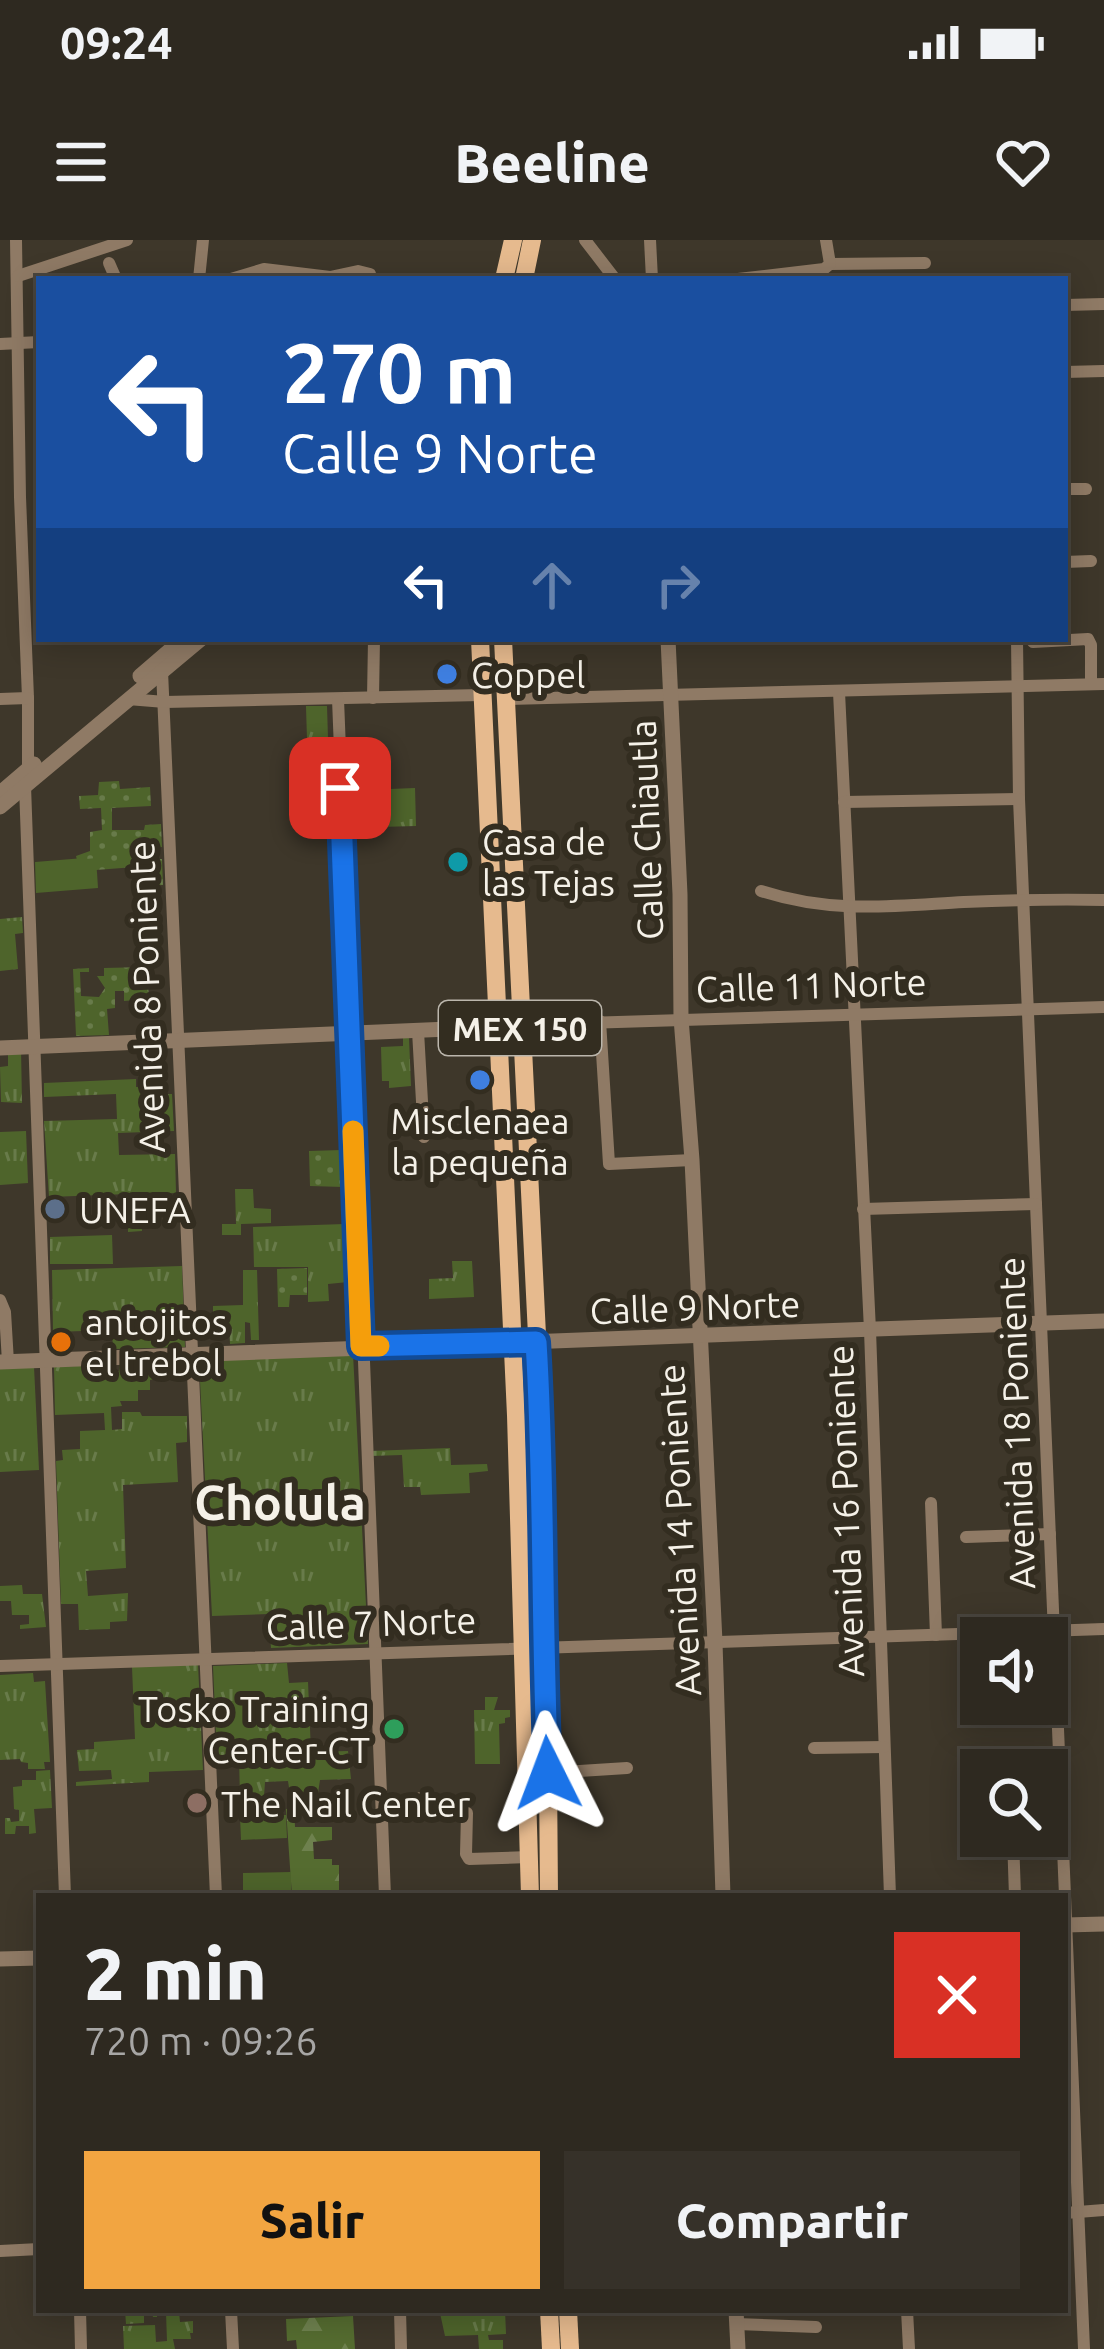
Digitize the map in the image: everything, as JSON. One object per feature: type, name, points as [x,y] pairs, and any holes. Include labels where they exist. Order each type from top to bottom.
[{"type":"main road","points":[[505,276],[513,240]]},
{"type":"main road","points":[[525,276],[532,240]]},
{"type":"main road","name":"MEX 150","points":[[480,642],[517,1461],[530,1893]]},
{"type":"main road","name":"MEX 150","points":[[502,642],[541,1417],[549,1893]]},
{"type":"main road","points":[[484,755],[508,754]]},
{"type":"main road","points":[[491,871],[513,870]]},
{"type":"main road","points":[[515,1414],[528,1427],[541,1417]]},
{"type":"main road","points":[[517,1461],[519,1453],[529,1448],[541,1460]]},
{"type":"main road","points":[[549,2313],[551,2349]]},
{"type":"main road","points":[[568,2313],[570,2349]]},
{"type":"street","points":[[16,240],[19,344],[13,498],[28,698],[26,778],[65,1893]]},
{"type":"street","points":[[18,277],[127,240]]},
{"type":"street","points":[[199,276],[203,240]]},
{"type":"street","points":[[585,240],[613,276]]},
{"type":"street","points":[[650,240],[652,276]]},
{"type":"street","points":[[824,268],[826,240]]},
{"type":"street","points":[[109,262],[115,276]]},
{"type":"street","points":[[761,276],[925,263]]},
{"type":"street","points":[[241,276],[264,269],[322,276]]},
{"type":"street","points":[[335,276],[358,271],[371,276]]},
{"type":"street","points":[[1068,305],[1104,304]]},
{"type":"street","points":[[0,344],[36,342]]},
{"type":"street","points":[[1068,372],[1104,371]]},
{"type":"street","points":[[1068,489],[1086,489]]},
{"type":"street","points":[[1068,562],[1091,561]]},
{"type":"street","points":[[504,698],[1098,684],[1088,639],[1068,640]]},
{"type":"street","points":[[0,807],[26,778],[180,642]]},
{"type":"street","points":[[0,793],[26,778],[197,642]]},
{"type":"street","points":[[374,642],[374,698]]},
{"type":"street","name":"Calle Chiautla","points":[[668,642],[681,1018]]},
{"type":"street","name":"Avenida 18 Poniente","points":[[1017,642],[1019,799],[1053,1617]]},
{"type":"street","name":"Avenida 8 Poniente","points":[[162,671],[216,1893]]},
{"type":"street","name":"Avenida 16 Poniente","points":[[839,692],[870,1330],[890,1893]]},
{"type":"street","points":[[127,699],[481,695]]},
{"type":"street","points":[[0,699],[28,698]]},
{"type":"street","points":[[338,699],[385,1893]]},
{"type":"street","points":[[844,802],[1019,799]]},
{"type":"street","points":[[761,891],[800,903],[849,909],[1104,899]]},
{"type":"street","name":"Calle 11 Norte","points":[[520,1025],[1104,1007]]},
{"type":"street","name":"Avenida 14 Poniente","points":[[681,1018],[692,1160],[723,1893]]},
{"type":"street","points":[[599,1021],[609,1164],[692,1160]]},
{"type":"street","points":[[0,1048],[496,1028]]},
{"type":"street","points":[[418,1031],[424,1137]]},
{"type":"street","points":[[863,1209],[1036,1204]]},
{"type":"street","points":[[0,1300],[5,1312],[4,1362]]},
{"type":"street","name":"Calle 9 Norte","points":[[4,1362],[1104,1321]]},
{"type":"street","points":[[931,1503],[936,1635]]},
{"type":"street","points":[[966,1537],[1050,1534]]},
{"type":"street","name":"Calle 7 Norte","points":[[1068,1631],[1104,1630]]},
{"type":"street","name":"Calle 7 Norte","points":[[0,1666],[960,1634]]},
{"type":"street","name":"Avenida 18 Poniente","points":[[1054,1725],[1064,1893]]},
{"type":"street","points":[[814,1748],[884,1747]]},
{"type":"street","points":[[548,1773],[627,1768]]},
{"type":"street","points":[[420,1798],[423,1812],[466,1813],[469,1858],[529,1857]]},
{"type":"street","points":[[1014,1857],[1015,1893]]},
{"type":"street","points":[[1068,1925],[1104,1924]]},
{"type":"street","points":[[0,1959],[36,1958]]},
{"type":"street","name":"Avenida 18 Poniente","points":[[1068,2021],[1072,2212],[1084,2349]]},
{"type":"street","points":[[1072,2212],[1104,2210]]},
{"type":"street","points":[[0,2251],[36,2249]]},
{"type":"street","points":[[80,2313],[81,2349]]},
{"type":"street","points":[[231,2313],[233,2349]]},
{"type":"street","points":[[400,2313],[401,2349]]},
{"type":"street","points":[[908,2313],[909,2349]]},
{"type":"street","points":[[738,2349],[736,2317],[815,2327]]},
{"type":"green space","points":[[306,706],[327,706],[329,772],[308,771]]},
{"type":"green space","points":[[119,781],[120,789],[150,787],[151,806],[112,808],[112,830],[144,830],[145,825],[161,824],[162,847],[145,849],[162,859],[163,885],[137,886],[135,867],[96,870],[96,858],[77,860],[76,856],[90,851],[90,832],[102,830],[101,808],[80,809],[79,796],[98,795],[99,782]]},
{"type":"green space","points":[[415,788],[416,826],[341,828],[341,791]]},
{"type":"green space","points":[[96,857],[98,888],[36,893],[35,862]]},
{"type":"green space","points":[[22,917],[23,933],[15,934],[18,969],[0,971],[0,919]]},
{"type":"green space","points":[[147,967],[149,999],[124,1001],[124,991],[115,991],[115,1008],[107,1009],[109,1035],[76,1036],[73,969],[89,968],[89,972],[80,972],[81,996],[99,997],[105,988],[97,976],[104,976],[104,968]]},
{"type":"green space","points":[[403,1038],[409,1038],[411,1086],[389,1088],[389,1081],[382,1081],[381,1047],[403,1046]]},
{"type":"green space","points":[[21,1049],[22,1103],[1,1102],[0,1067],[8,1066],[8,1050]]},
{"type":"green space","points":[[136,1079],[136,1087],[154,1086],[155,1094],[172,1094],[174,1131],[118,1133],[119,1155],[175,1154],[176,1193],[146,1194],[142,1231],[128,1232],[128,1194],[49,1197],[44,1121],[117,1119],[116,1094],[44,1097],[44,1083]]},
{"type":"green space","points":[[26,1131],[28,1183],[0,1185],[0,1132]]},
{"type":"green space","points":[[342,1150],[344,1187],[310,1186],[309,1151]]},
{"type":"green space","points":[[235,1189],[253,1189],[254,1208],[271,1209],[271,1223],[241,1224],[241,1235],[222,1235],[222,1224],[236,1224]]},
{"type":"green space","points":[[345,1224],[348,1282],[328,1284],[329,1301],[308,1302],[308,1267],[254,1267],[253,1227]]},
{"type":"green space","points":[[112,1235],[113,1264],[50,1264],[50,1237]]},
{"type":"green space","points":[[452,1261],[472,1261],[474,1297],[429,1299],[429,1279],[453,1278]]},
{"type":"green space","points":[[182,1266],[185,1347],[113,1349],[112,1330],[53,1332],[52,1270]]},
{"type":"green space","points":[[307,1268],[307,1295],[290,1295],[289,1307],[278,1307],[277,1269]]},
{"type":"green space","points":[[243,1270],[257,1270],[259,1340],[251,1340],[250,1323],[245,1322],[245,1343],[230,1344],[229,1325],[213,1324],[213,1306],[243,1305]]},
{"type":"green space","points":[[353,1354],[368,1644],[271,1648],[269,1614],[212,1616],[199,1361]]},
{"type":"green space","points":[[120,1363],[153,1364],[154,1379],[150,1390],[138,1390],[138,1401],[120,1401],[122,1406],[111,1407],[112,1430],[122,1429],[122,1412],[187,1416],[187,1442],[176,1443],[178,1482],[123,1485],[126,1568],[86,1571],[88,1596],[128,1593],[127,1621],[110,1622],[110,1629],[79,1630],[78,1604],[61,1604],[56,1461],[63,1460],[62,1450],[80,1449],[80,1431],[105,1430],[104,1413],[55,1415],[54,1367],[102,1365],[104,1372],[119,1371]]},
{"type":"green space","points":[[34,1367],[39,1470],[0,1472],[0,1368]]},
{"type":"green space","points":[[450,1448],[451,1465],[487,1464],[488,1471],[469,1473],[470,1493],[421,1495],[420,1487],[404,1487],[402,1455],[370,1456],[370,1451]]},
{"type":"green space","points":[[22,1585],[23,1594],[42,1594],[46,1627],[20,1629],[29,1624],[29,1615],[12,1615],[11,1601],[0,1601],[0,1586]]},
{"type":"green space","points":[[287,1663],[289,1683],[308,1682],[311,1752],[348,1751],[351,1779],[320,1780],[318,1793],[293,1794],[288,1781],[265,1782],[264,1796],[240,1797],[239,1757],[217,1757],[213,1666]]},
{"type":"green space","points":[[198,1664],[203,1770],[149,1772],[149,1782],[76,1786],[76,1782],[112,1779],[111,1770],[79,1771],[77,1750],[94,1749],[94,1742],[135,1739],[132,1667]]},
{"type":"green space","points":[[33,1673],[34,1682],[45,1681],[50,1762],[44,1762],[45,1769],[28,1769],[28,1763],[20,1759],[0,1760],[0,1675]]},
{"type":"green space","points":[[485,1697],[498,1697],[494,1710],[510,1710],[510,1717],[499,1724],[500,1764],[475,1764],[474,1710],[485,1710]]},
{"type":"green space","points":[[50,1770],[52,1808],[34,1809],[36,1833],[29,1834],[29,1826],[16,1826],[15,1834],[5,1834],[5,1818],[19,1821],[13,1787],[22,1786],[22,1780],[36,1780],[36,1771]]},
{"type":"green space","points":[[294,1808],[295,1827],[332,1827],[332,1840],[313,1842],[314,1859],[332,1859],[332,1865],[339,1865],[339,1890],[344,1893],[292,1893],[286,1809]]},
{"type":"green space","points":[[286,1815],[287,1838],[241,1840],[240,1816]]},
{"type":"green space","points":[[291,1872],[291,1893],[243,1893],[243,1873]]},
{"type":"green space","points":[[125,2313],[144,2313],[144,2323],[126,2324]]},
{"type":"green space","points":[[166,2313],[179,2313],[180,2322],[193,2321],[191,2339],[173,2339],[175,2349],[124,2349],[123,2326],[155,2325],[156,2342],[167,2341]]},
{"type":"green space","points":[[440,2313],[505,2313],[506,2334],[488,2335],[489,2340],[503,2340],[503,2349],[479,2349],[478,2335],[445,2336]]},
{"type":"green space","points":[[353,2316],[355,2349],[297,2349],[296,2340],[287,2341],[286,2319]]},
{"type":"slow traffic","points":[[353,1131],[361,1346],[379,1346]]},
{"type":"place","name":"Coppel","points":[[447,674]]},
{"type":"place","name":"Casa de las Tejas","points":[[458,862]]},
{"type":"place","name":"Misclenaea la pequeña","points":[[480,1080]]},
{"type":"place","name":"UNEFA","points":[[55,1209]]},
{"type":"place","name":"antojitos el trebol","points":[[61,1342]]},
{"type":"place","name":"Tosko Training Center-CT","points":[[394,1729]]},
{"type":"place","name":"The Nail Center","points":[[197,1803]]},
{"type":"district","name":"Cholula","points":[[280,1502]]},
{"type":"route","points":[[340,788],[361,1346],[536,1342],[548,1773]]}]
